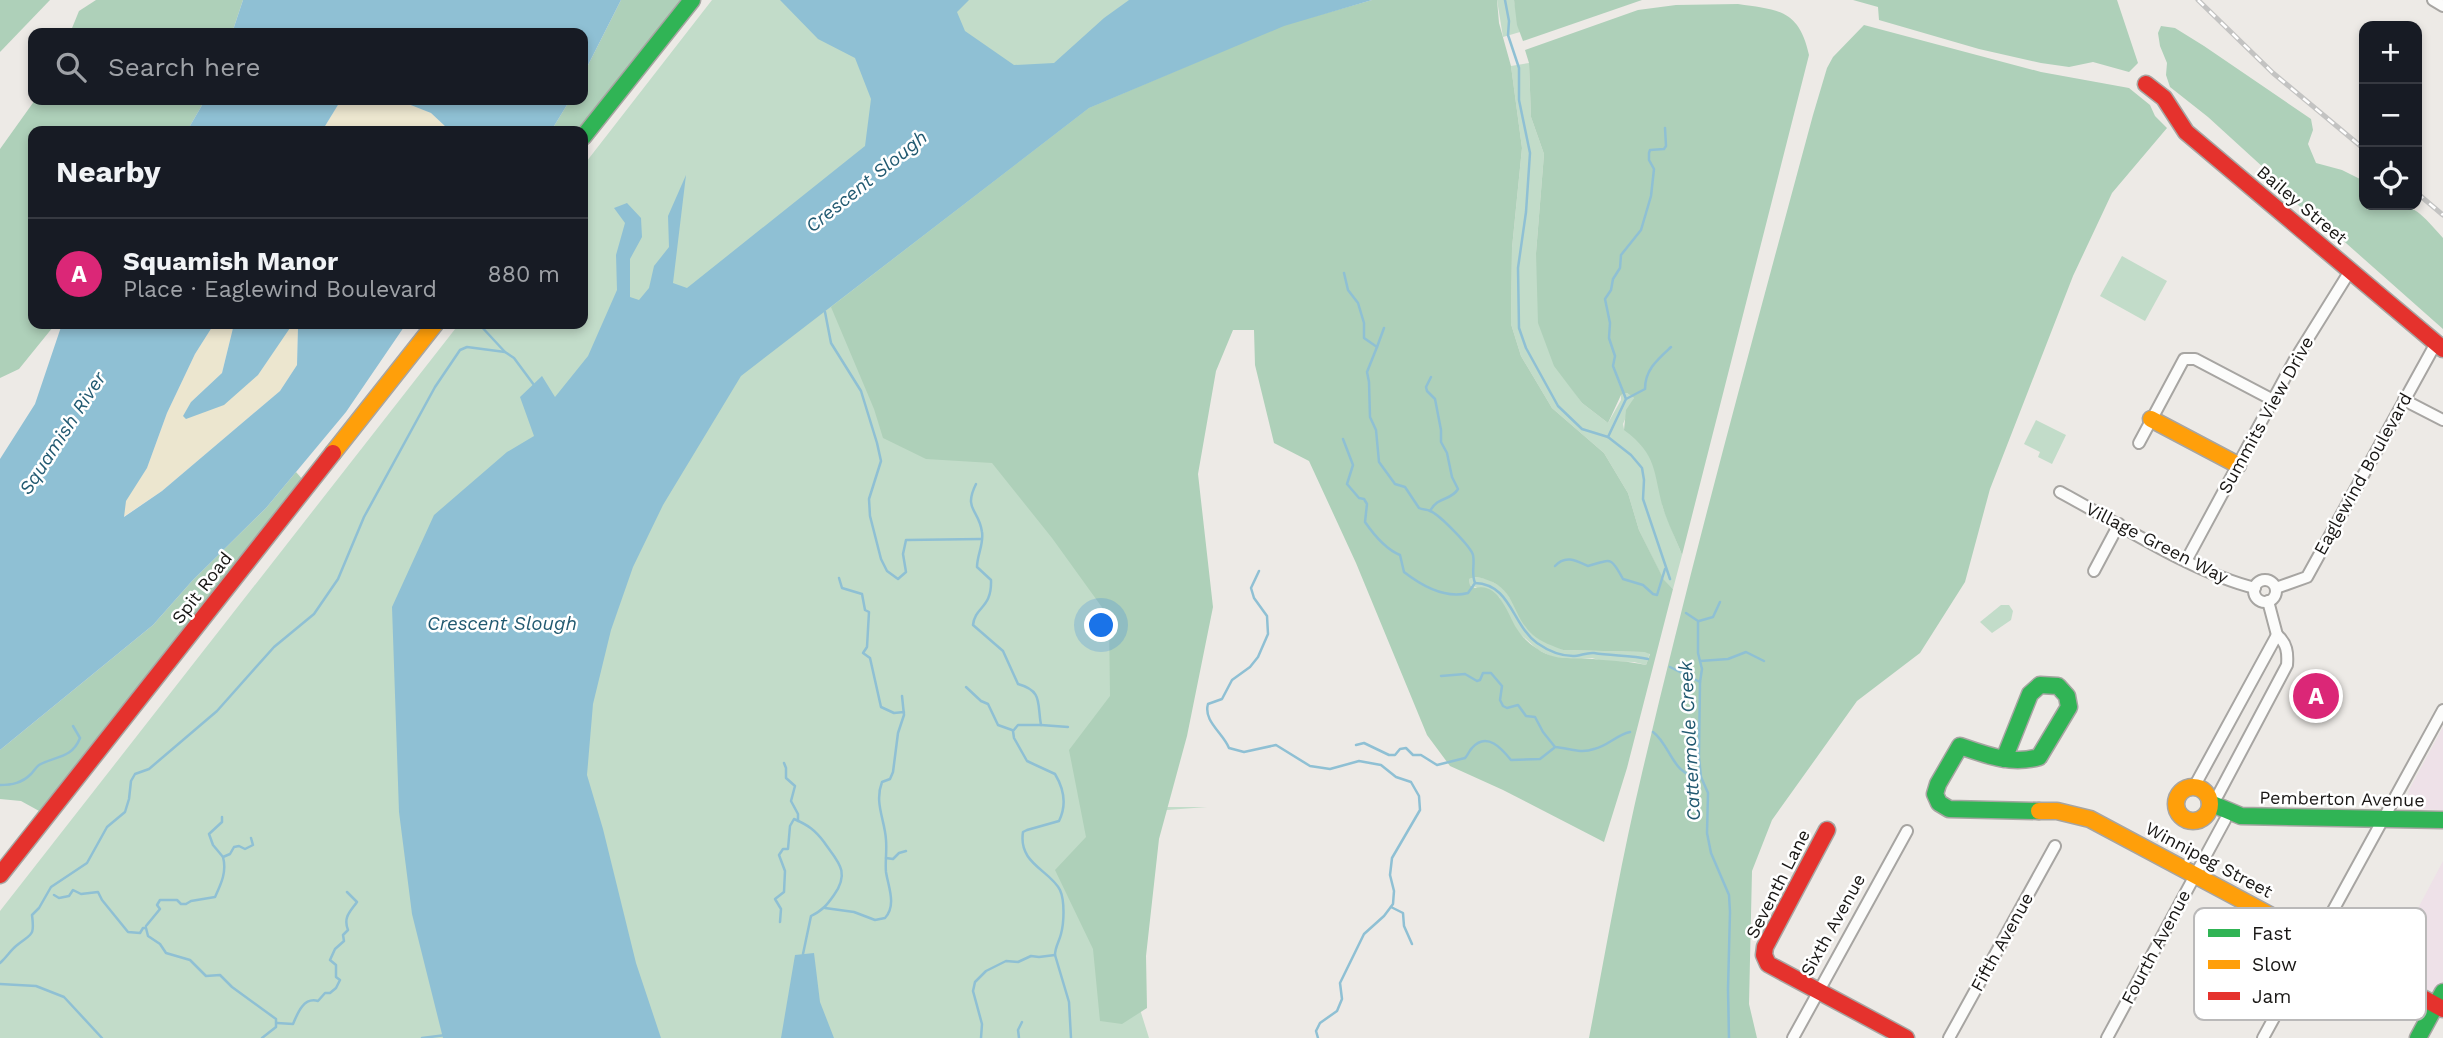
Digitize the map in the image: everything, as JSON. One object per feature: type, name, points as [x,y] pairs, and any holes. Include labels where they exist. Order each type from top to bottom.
[{"type":"street","points":[[588,131],[691,0]]},
{"type":"street","points":[[2433,0],[2443,6]]},
{"type":"street","name":"Bailey Street","points":[[2146,84],[2164,96],[2173,116],[2186,132],[2439,346]]},
{"type":"street","name":"Summits View Drive","points":[[2186,561],[2273,400],[2350,271]]},
{"type":"street","name":"Spit Road","points":[[0,876],[431,329]]},
{"type":"street","name":"Eaglewind Boulevard","points":[[2276,588],[2307,577],[2404,400],[2439,346]]},
{"type":"street","points":[[2139,443],[2182,362],[2190,358],[2273,400]]},
{"type":"street","points":[[2404,400],[2443,420]]},
{"type":"street","points":[[2151,419],[2238,465]]},
{"type":"street","name":"Village Green Way","points":[[2060,492],[2186,561],[2236,584],[2255,588]]},
{"type":"street","points":[[2094,571],[2119,524]]},
{"type":"street","points":[[2265,580],[2272,582],[2276,588],[2275,597],[2267,601],[2256,597],[2255,588],[2265,580]]},
{"type":"street","points":[[2267,601],[2277,635],[2288,652],[2287,665],[2218,795],[2210,802],[2207,813],[2200,819],[2185,818],[2177,807],[2180,793],[2194,787],[2259,663],[2277,635]]},
{"type":"street","points":[[2040,685],[2058,686],[2067,696],[2069,707],[2042,754],[2037,759],[2004,759],[2030,694],[2040,685]]},
{"type":"street","points":[[2334,908],[2443,710]]},
{"type":"street","name":"Winnipeg Street","points":[[2004,759],[1960,746],[1938,784],[1935,794],[1939,803],[1950,809],[2048,811],[2090,819],[2258,908]]},
{"type":"street","points":[[2194,787],[2204,791],[2210,802]]},
{"type":"street","name":"Pemberton Avenue","points":[[2210,802],[2233,818]]},
{"type":"street","name":"Fourth Avenue","points":[[2107,1038],[2196,874],[2233,818]]},
{"type":"street","name":"Pemberton Avenue","points":[[2200,819],[2443,820]]},
{"type":"street","name":"Seventh Lane","points":[[1819,991],[1768,964],[1764,955],[1765,947],[1827,830]]},
{"type":"street","name":"Sixth Avenue","points":[[1793,1038],[1907,831]]},
{"type":"street","name":"Fifth Avenue","points":[[1949,1038],[2055,846]]},
{"type":"street","points":[[1819,991],[1906,1038]]},
{"type":"street","points":[[2418,1038],[2441,1002]]},
{"type":"street","points":[[2263,1038],[2273,1020]]},
{"type":"shaded area","points":[[2443,727],[2443,810],[2412,809],[2407,801],[2409,790]]},
{"type":"shaded area","points":[[2443,861],[2443,998],[2426,989],[2426,908],[2418,908]]},
{"type":"green space","points":[[0,0],[50,0],[0,52]]},
{"type":"green space","points":[[96,0],[243,0],[234,28],[72,28],[79,11]]},
{"type":"green space","points":[[621,0],[681,0],[583,126],[554,126],[567,105],[588,105],[588,65]]},
{"type":"green space","points":[[712,0],[1314,0],[1146,605],[1148,807],[1207,807],[1141,812],[1138,1003],[1149,1038],[0,1038],[0,911],[455,329],[588,329],[588,160]]},
{"type":"green space","points":[[1372,0],[1497,0],[1499,23],[1511,66],[1522,148],[1512,248],[1511,324],[1521,356],[1552,408],[1604,453],[1628,493],[1639,530],[1664,580],[1673,589],[1627,768],[1604,842],[1450,766],[1427,735],[1356,563],[1309,461],[1274,443],[1255,365],[1254,330],[1233,330],[1216,371],[1198,474],[1213,607],[1187,736],[1159,839],[1146,956],[1147,1008],[1122,1024],[1100,1021],[1093,949],[1055,870],[1086,837],[1069,750],[1110,696],[1109,617],[1052,538],[992,463],[926,459],[883,438],[874,409],[831,307],[1089,108],[1284,25]],"holes":[[[1476,577],[1490,581],[1506,593],[1525,627],[1543,642],[1563,650],[1644,652],[1650,654],[1646,665],[1557,657],[1544,653],[1521,635],[1496,594],[1483,587],[1475,588],[1470,585],[1469,579]]]},
{"type":"green space","points":[[1497,0],[1514,0],[1520,32],[1503,37]]},
{"type":"green space","points":[[1514,0],[1642,0],[1523,41],[1517,25]]},
{"type":"green space","points":[[1853,0],[2117,0],[2138,63],[2129,72],[2093,62],[2069,67],[2041,63],[1979,49],[1879,20],[1878,7]]},
{"type":"green space","points":[[1738,4],[1765,8],[1793,20],[1805,40],[1809,55],[1682,555],[1665,514],[1649,456],[1624,430],[1626,410],[1634,398],[1627,393],[1621,395],[1608,423],[1582,403],[1554,366],[1538,323],[1536,253],[1544,154],[1531,117],[1529,63],[1525,50],[1638,10],[1676,5]]},
{"type":"green space","points":[[1864,25],[2041,72],[2129,88],[2150,105],[2155,116],[2167,128],[2112,193],[2073,276],[1990,489],[1965,582],[1920,653],[1857,701],[1772,820],[1752,871],[1749,1004],[1757,1038],[1589,1038],[1627,839],[1662,690],[1813,115],[1833,57]]},
{"type":"green space","points":[[2161,26],[2175,28],[2311,119],[2313,130],[2308,144],[2316,163],[2342,170],[2359,178],[2359,210],[2414,210],[2424,217],[2443,238],[2443,329],[2338,236],[2293,201],[2265,169],[2208,117],[2170,87],[2166,75],[2167,63],[2158,33]]},
{"type":"green space","points":[[1529,63],[1531,117],[1544,154],[1536,253],[1570,386],[1582,403],[1608,423],[1621,400],[1621,395],[1627,393],[1634,398],[1623,424],[1624,429],[1638,439],[1654,462],[1663,508],[1682,555],[1673,589],[1664,581],[1639,530],[1628,493],[1604,453],[1552,408],[1521,356],[1511,324],[1512,248],[1522,148],[1511,66]]},
{"type":"green space","points":[[31,105],[202,105],[190,126],[28,126],[28,329],[51,329],[19,369],[0,378],[0,149]]},
{"type":"green space","points":[[2122,256],[2167,281],[2145,321],[2100,296]]},
{"type":"green space","points":[[2036,420],[2066,435],[2052,464],[2038,457],[2040,452],[2024,444]]},
{"type":"green space","points":[[296,472],[304,481],[41,812],[21,801],[0,799],[0,750],[153,625],[192,581],[266,508]]},
{"type":"green space","points":[[1469,579],[1488,579],[1503,588],[1526,627],[1563,650],[1650,653],[1646,665],[1592,658],[1557,659],[1538,650],[1517,631],[1499,597],[1470,585]]},
{"type":"green space","points":[[2001,605],[2009,605],[2013,611],[2011,620],[1992,633],[1980,622]]},
{"type":"sand","points":[[338,105],[411,105],[431,113],[445,126],[325,126]]},
{"type":"sand","points":[[211,329],[233,329],[222,373],[191,402],[258,375],[288,329],[298,329],[297,365],[280,391],[162,491],[123,517],[125,501],[147,468],[167,413],[195,354]]},
{"type":"water","points":[[243,0],[621,0],[588,65],[588,28],[234,28]]},
{"type":"water","name":"Crescent Slough","points":[[780,0],[969,0],[957,12],[965,31],[1014,65],[1054,63],[1104,18],[1129,0],[1372,0],[1284,26],[1089,108],[741,376],[663,505],[633,567],[611,630],[593,704],[587,775],[636,963],[661,1038],[443,1038],[412,914],[399,812],[392,607],[434,515],[507,452],[534,436],[520,397],[542,376],[555,397],[588,356],[617,290],[616,255],[625,223],[614,208],[627,203],[641,218],[642,237],[630,259],[630,297],[639,300],[649,288],[654,266],[669,247],[668,216],[686,175],[673,283],[687,288],[865,146],[871,99],[855,58],[818,39]]},
{"type":"water","points":[[202,105],[338,105],[325,126],[190,126]]},
{"type":"water","points":[[411,105],[567,105],[554,126],[445,126],[431,113]]},
{"type":"water","name":"Squamish River","points":[[60,329],[211,329],[195,354],[167,413],[147,468],[126,501],[124,517],[162,491],[280,391],[297,365],[298,329],[403,329],[346,412],[266,508],[192,581],[153,625],[0,750],[0,459],[35,404]]},
{"type":"water","points":[[233,329],[289,329],[258,375],[224,405],[186,419],[183,416],[191,402],[222,373]]},
{"type":"water","points":[[814,953],[820,1002],[834,1038],[781,1038],[795,955]]},
{"type":"waterway","name":"Cattermole Creek","points":[[1505,0],[1509,21],[1508,35],[1519,68],[1519,100],[1530,153],[1526,212],[1518,268],[1519,328],[1526,348],[1558,406],[1582,429],[1608,437],[1631,455],[1642,468],[1643,499],[1670,579]]},
{"type":"waterway","points":[[1626,399],[1613,366],[1615,356],[1609,338],[1610,323],[1605,299],[1620,268],[1621,255],[1641,230],[1651,196],[1654,169],[1649,153],[1650,150],[1664,149],[1666,146],[1665,128]]},
{"type":"waterway","points":[[1343,439],[1353,465],[1347,484],[1359,498],[1364,499],[1367,504],[1365,522],[1376,537],[1400,555],[1404,572],[1442,593],[1468,593],[1475,583],[1471,551],[1434,513],[1419,508],[1405,487],[1395,484],[1379,462],[1376,430],[1370,417],[1367,372],[1377,347],[1364,338],[1364,323],[1358,303],[1348,290],[1344,273]]},
{"type":"waterway","points":[[825,312],[831,343],[861,391],[877,443],[881,461],[869,499],[870,516],[881,559],[887,571],[898,579],[906,572],[903,554],[906,540],[981,539]]},
{"type":"waterway","points":[[1377,347],[1384,328]]},
{"type":"waterway","points":[[484,329],[505,352]]},
{"type":"waterway","points":[[0,963],[31,934],[32,915],[51,887],[87,863],[107,827],[125,812],[135,774],[149,769],[217,711],[274,647],[314,614],[338,579],[364,517],[435,387],[460,350],[467,347],[505,352],[514,358],[534,385]]},
{"type":"waterway","points":[[1608,437],[1626,399],[1645,389],[1650,371],[1671,347]]},
{"type":"waterway","points":[[1430,511],[1458,489],[1441,442],[1435,399],[1426,387],[1431,377]]},
{"type":"waterway","points":[[976,484],[971,505],[980,524],[982,536],[977,567],[991,580],[991,589],[973,625],[1003,651],[1018,684],[1035,694],[1041,725],[1018,725],[1013,731],[1014,738],[1027,761],[1055,774],[1061,785],[1063,809],[1059,821],[1023,832],[1023,843],[1030,859],[1055,883],[1062,895],[1063,924],[1055,955],[1069,1002],[1071,1038]]},
{"type":"waterway","points":[[1555,566],[1566,560],[1574,560],[1588,566],[1609,561],[1623,579],[1643,585],[1657,595],[1665,569]]},
{"type":"waterway","points":[[1259,571],[1251,588],[1254,598],[1267,616],[1268,634],[1258,657],[1250,667],[1232,680],[1222,699],[1208,704],[1208,716],[1229,748],[1244,752],[1276,745],[1310,766],[1330,769],[1359,761],[1381,765],[1396,777],[1411,782],[1419,796],[1420,810],[1392,858],[1390,875],[1394,891],[1393,904],[1364,934],[1340,983],[1342,999],[1337,1011],[1320,1023],[1316,1031],[1318,1038]]},
{"type":"waterway","points":[[839,578],[842,588],[862,594],[865,610],[869,612],[867,647],[863,653],[870,658],[881,707],[894,713],[904,712]]},
{"type":"waterway","points":[[1475,583],[1496,590],[1529,635],[1549,650],[1568,656],[1591,653],[1648,659]]},
{"type":"waterway","points":[[1699,621],[1713,617],[1720,602]]},
{"type":"waterway","name":"Cattermole Creek","points":[[1686,613],[1698,621],[1698,653],[1702,669],[1699,757],[1701,777],[1708,793],[1707,833],[1711,853],[1729,895],[1729,1038]]},
{"type":"waterway","points":[[1700,661],[1728,659],[1746,652],[1764,661]]},
{"type":"waterway","points":[[1670,667],[1700,682]]},
{"type":"waterway","points":[[1441,676],[1465,674],[1477,681],[1483,673],[1491,673],[1502,686],[1500,700],[1503,706],[1507,708],[1518,705],[1526,716],[1535,717],[1555,747],[1589,750],[1604,746],[1630,732]]},
{"type":"waterway","points":[[966,687],[988,704],[998,725],[1012,730]]},
{"type":"waterway","points":[[825,908],[854,912],[875,920],[885,918],[889,913],[891,895],[886,872],[886,840],[879,797],[882,782],[890,779],[893,772],[898,733],[904,715],[902,696]]},
{"type":"waterway","points":[[1041,725],[1068,727]]},
{"type":"waterway","points":[[0,785],[20,781],[39,765],[72,750],[80,738],[73,726]]},
{"type":"waterway","points":[[1653,732],[1684,772],[1701,777]]},
{"type":"waterway","points":[[1356,745],[1364,743],[1389,755],[1395,755],[1400,749],[1406,748],[1413,755],[1421,755],[1437,765],[1465,758],[1472,748],[1483,741],[1494,744],[1511,760],[1540,759],[1554,748]]},
{"type":"waterway","points":[[784,763],[786,778],[795,786],[791,801],[798,814],[798,821]]},
{"type":"waterway","points":[[222,817],[222,822],[209,834],[213,845],[223,857]]},
{"type":"waterway","points":[[780,922],[781,909],[775,899],[784,892],[785,871],[779,855],[783,849],[788,849],[790,826],[794,819],[817,834],[837,861],[842,873],[834,895],[819,912],[811,916],[803,954]]},
{"type":"waterway","points":[[146,926],[160,909],[157,905],[160,900],[177,900],[186,904],[215,897],[224,873],[223,857],[230,854],[234,847],[245,849],[253,845],[251,838]]},
{"type":"waterway","points":[[886,858],[893,859],[906,851]]},
{"type":"waterway","points":[[54,895],[59,898],[69,896],[73,890],[81,894],[98,892],[128,932],[140,933],[146,928],[148,936],[160,944],[166,953],[190,960],[206,976],[220,975],[276,1019],[276,1027],[262,1038]]},
{"type":"waterway","points":[[277,1023],[293,1024],[305,1003],[318,1001],[325,993],[336,988],[340,980],[336,977],[336,965],[330,960],[335,949],[344,941],[343,935],[348,930],[347,918],[357,902],[347,892]]},
{"type":"waterway","points":[[1391,907],[1403,913],[1404,926],[1412,944]]},
{"type":"waterway","points":[[981,1038],[982,1024],[973,991],[975,982],[986,971],[1006,961],[1018,962],[1031,956],[1055,955]]},
{"type":"waterway","points":[[0,984],[36,986],[64,997],[102,1038]]},
{"type":"waterway","points":[[1019,1038],[1018,1030],[1022,1022]]},
{"type":"waterway","points":[[422,1038],[446,1035]]},
{"type":"railway","points":[[2198,0],[2273,73],[2362,147]]},
{"type":"railway","points":[[2422,197],[2443,215]]},
{"type":"traffic: fast","points":[[588,131],[692,0]]},
{"type":"traffic: fast","points":[[2004,759],[2030,694],[2040,685],[2058,686],[2067,696],[2069,707],[2039,757],[2018,760],[2009,759],[1999,758],[1960,746],[1935,794],[1939,803],[1949,809],[2039,811]]},
{"type":"traffic: fast","points":[[2210,803],[2241,816],[2443,820]]},
{"type":"traffic: fast","points":[[2418,1038],[2443,992]]},
{"type":"traffic: slow","points":[[333,453],[431,329]]},
{"type":"traffic: slow","points":[[2151,419],[2238,465]]},
{"type":"traffic: slow","points":[[2193,787],[2205,792],[2210,804],[2205,816],[2193,821],[2181,816],[2176,804],[2181,792],[2193,787]]},
{"type":"traffic: slow","points":[[2039,811],[2057,811],[2090,819],[2257,908]]},
{"type":"traffic: jam","points":[[2146,84],[2164,98],[2186,132],[2443,349]]},
{"type":"traffic: jam","points":[[0,875],[333,453]]},
{"type":"traffic: jam","points":[[1827,830],[1765,947],[1764,955],[1768,964],[1906,1038]]},
{"type":"traffic: jam","points":[[2426,1000],[2443,1009]]},
{"type":"place","name":"Squamish Manor","points":[[2316,696]]}]
